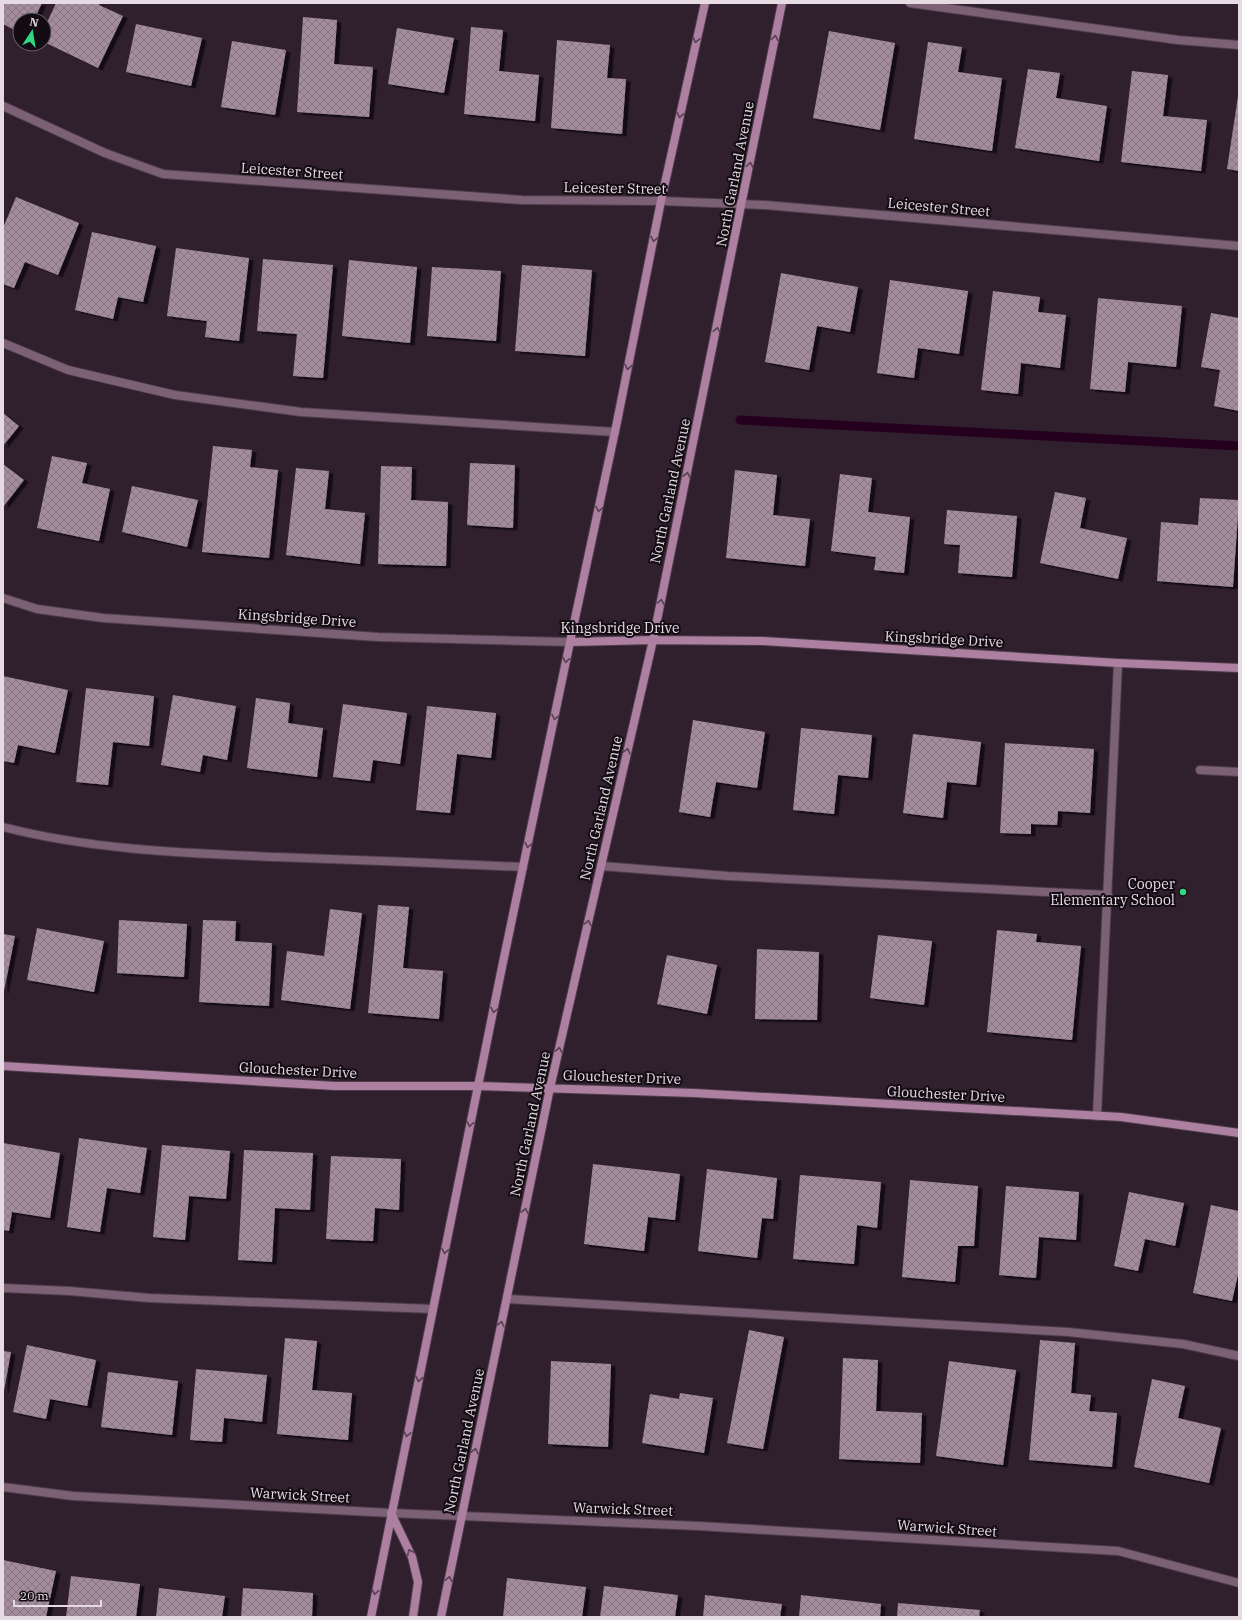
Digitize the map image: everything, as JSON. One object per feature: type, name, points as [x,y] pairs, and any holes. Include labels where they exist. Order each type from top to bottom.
[{"type":"main road","points":[[371,1617],[478,1086],[615,432],[661,201],[704,3]]},
{"type":"main road","name":"North Garland Avenue","points":[[441,1617],[550,1088],[653,640],[782,3]]},
{"type":"main road","name":"Kingsbridge Drive","points":[[570,642],[653,640],[763,641],[1118,663],[1239,668]]},
{"type":"main road","name":"Glouchester Drive","points":[[3,1066],[335,1086],[478,1086],[702,1093],[1121,1117],[1239,1133]]},
{"type":"main road","points":[[391,1513],[412,1557],[418,1582],[413,1617]]},
{"type":"street","points":[[910,3],[1178,40],[1239,45]]},
{"type":"street","name":"Leicester Street","points":[[3,106],[105,153],[163,174],[522,200],[661,201],[742,204],[1239,246]]},
{"type":"street","points":[[3,343],[68,370],[175,395],[301,412],[615,432]]},
{"type":"street","name":"Kingsbridge Drive","points":[[3,598],[37,609],[103,618],[378,637],[570,642]]},
{"type":"street","points":[[1097,1116],[1118,663]]},
{"type":"street","points":[[1200,770],[1239,772]]},
{"type":"street","points":[[3,827],[37,836],[122,847],[208,854],[524,867]]},
{"type":"street","points":[[601,866],[728,876],[1108,895]]},
{"type":"street","points":[[3,1288],[70,1291],[149,1298],[433,1309]]},
{"type":"street","points":[[507,1299],[1068,1332],[1183,1344],[1239,1356]]},
{"type":"street","name":"Warwick Street","points":[[3,1487],[73,1496],[391,1513],[699,1526],[1118,1551],[1239,1583]]},
{"type":"building","points":[[3,3],[42,3],[38,12],[12,12],[12,29],[3,24]]},
{"type":"building","points":[[56,3],[100,3],[99,5],[123,16],[98,68],[52,46],[52,12]]},
{"type":"building","points":[[303,17],[337,20],[334,64],[373,67],[369,117],[297,112]]},
{"type":"building","points":[[136,24],[202,38],[191,86],[126,72]]},
{"type":"building","points":[[471,27],[503,30],[499,71],[539,75],[535,121],[464,114]]},
{"type":"building","points":[[397,28],[454,38],[444,93],[388,84]]},
{"type":"building","points":[[829,31],[895,43],[880,130],[813,118]]},
{"type":"building","points":[[557,40],[610,45],[607,78],[626,79],[622,134],[551,128]]},
{"type":"building","points":[[232,41],[286,50],[275,115],[221,107]]},
{"type":"building","points":[[928,42],[962,47],[958,72],[1002,78],[992,151],[914,139]]},
{"type":"building","points":[[1028,69],[1060,73],[1056,98],[1107,106],[1099,161],[1015,148]]},
{"type":"building","points":[[1132,71],[1168,75],[1163,116],[1207,120],[1201,171],[1121,162]]},
{"type":"building","points":[[1239,96],[1239,171],[1227,169]]},
{"type":"building","points":[[16,197],[79,223],[58,275],[25,262],[14,288],[3,284],[3,228]]},
{"type":"building","points":[[92,232],[156,246],[143,302],[118,297],[113,319],[75,310]]},
{"type":"building","points":[[176,248],[249,258],[239,341],[205,337],[207,321],[167,316]]},
{"type":"building","points":[[263,259],[333,265],[323,378],[293,376],[297,334],[257,331]]},
{"type":"building","points":[[349,260],[417,267],[410,343],[342,336]]},
{"type":"building","points":[[522,265],[592,270],[585,356],[515,351]]},
{"type":"building","points":[[432,267],[501,271],[496,341],[427,336]]},
{"type":"building","points":[[781,273],[858,287],[850,332],[817,326],[809,370],[765,362]]},
{"type":"building","points":[[890,280],[968,291],[959,354],[918,348],[914,378],[877,373]]},
{"type":"building","points":[[993,291],[1040,297],[1038,312],[1066,315],[1060,368],[1021,363],[1018,394],[981,390]]},
{"type":"building","points":[[1098,298],[1182,306],[1176,367],[1128,362],[1125,392],[1090,389]]},
{"type":"building","points":[[1211,313],[1239,318],[1239,411],[1214,406],[1220,370],[1201,367]]},
{"type":"building","points":[[3,413],[19,426],[3,446]]},
{"type":"building","points":[[213,446],[252,450],[250,467],[278,470],[269,558],[202,552]]},
{"type":"building","points":[[52,456],[87,463],[82,483],[110,489],[99,541],[37,528]]},
{"type":"building","points":[[470,463],[515,465],[513,528],[467,525]]},
{"type":"building","points":[[3,464],[24,480],[3,507]]},
{"type":"building","points":[[381,466],[412,467],[411,500],[448,502],[446,566],[378,564]]},
{"type":"building","points":[[296,468],[329,471],[325,509],[365,513],[360,564],[286,555]]},
{"type":"building","points":[[735,470],[777,475],[773,515],[810,519],[805,566],[726,558]]},
{"type":"building","points":[[840,474],[872,478],[868,512],[910,517],[904,573],[874,570],[876,557],[831,551]]},
{"type":"building","points":[[132,486],[198,500],[187,547],[122,532]]},
{"type":"building","points":[[1055,492],[1086,498],[1080,528],[1127,538],[1118,579],[1040,563]]},
{"type":"building","points":[[1200,498],[1239,500],[1233,587],[1157,581],[1161,522],[1198,525]]},
{"type":"building","points":[[947,510],[1017,516],[1012,577],[958,573],[960,545],[944,544]]},
{"type":"building","points":[[3,676],[68,690],[55,753],[18,745],[14,763],[3,761]]},
{"type":"building","points":[[86,688],[154,696],[149,746],[113,742],[108,785],[76,782]]},
{"type":"building","points":[[173,695],[236,706],[227,760],[203,755],[200,772],[161,765]]},
{"type":"building","points":[[256,698],[290,703],[288,723],[323,728],[317,777],[247,768]]},
{"type":"building","points":[[343,704],[407,713],[400,764],[373,760],[370,781],[333,777]]},
{"type":"building","points":[[427,706],[496,713],[491,758],[457,754],[450,813],[416,810]]},
{"type":"building","points":[[693,720],[765,732],[757,788],[716,782],[710,817],[679,812]]},
{"type":"building","points":[[801,728],[872,735],[868,778],[838,775],[834,814],[793,810]]},
{"type":"building","points":[[913,734],[981,742],[976,785],[947,782],[943,818],[903,813]]},
{"type":"building","points":[[1005,743],[1094,749],[1090,813],[1058,811],[1057,825],[1031,824],[1031,834],[1000,833]]},
{"type":"building","points":[[378,905],[409,907],[403,968],[443,971],[439,1019],[368,1013]]},
{"type":"building","points":[[330,909],[362,913],[350,1009],[281,1000],[287,951],[324,956]]},
{"type":"building","points":[[119,920],[187,924],[184,977],[117,973]]},
{"type":"building","points":[[203,920],[236,921],[235,941],[272,943],[269,1006],[199,1002]]},
{"type":"building","points":[[37,928],[104,941],[94,992],[27,980]]},
{"type":"building","points":[[997,930],[1037,934],[1036,942],[1081,946],[1072,1040],[987,1032]]},
{"type":"building","points":[[3,934],[15,936],[4,991],[3,991]]},
{"type":"building","points":[[878,935],[932,941],[924,1005],[870,998]]},
{"type":"building","points":[[757,949],[819,952],[817,1020],[755,1019]]},
{"type":"building","points":[[667,955],[717,965],[707,1014],[657,1004]]},
{"type":"building","points":[[79,1138],[147,1148],[140,1193],[107,1188],[100,1232],[67,1227]]},
{"type":"building","points":[[3,1143],[60,1153],[50,1218],[12,1212],[9,1231],[3,1230]]},
{"type":"building","points":[[162,1145],[230,1151],[226,1199],[189,1196],[185,1240],[153,1237]]},
{"type":"building","points":[[244,1150],[313,1153],[310,1210],[275,1208],[272,1262],[238,1260]]},
{"type":"building","points":[[331,1156],[401,1159],[399,1210],[375,1208],[373,1241],[326,1239]]},
{"type":"building","points":[[593,1164],[680,1174],[675,1220],[648,1217],[644,1251],[584,1244]]},
{"type":"building","points":[[707,1169],[777,1178],[773,1219],[762,1218],[757,1258],[698,1251]]},
{"type":"building","points":[[800,1175],[881,1182],[877,1228],[857,1225],[854,1264],[793,1259]]},
{"type":"building","points":[[910,1180],[978,1186],[974,1246],[958,1246],[955,1282],[902,1277]]},
{"type":"building","points":[[1006,1186],[1079,1192],[1076,1240],[1039,1237],[1036,1278],[999,1275]]},
{"type":"building","points":[[1129,1192],[1184,1203],[1175,1246],[1145,1239],[1138,1271],[1114,1266]]},
{"type":"building","points":[[1211,1205],[1239,1211],[1239,1270],[1232,1301],[1193,1293]]},
{"type":"building","points":[[749,1330],[784,1337],[763,1449],[727,1443]]},
{"type":"building","points":[[285,1338],[317,1341],[312,1390],[352,1393],[348,1440],[277,1434]]},
{"type":"building","points":[[1040,1340],[1075,1343],[1071,1393],[1091,1395],[1089,1411],[1117,1413],[1112,1467],[1029,1460]]},
{"type":"building","points":[[27,1345],[96,1360],[87,1406],[50,1399],[46,1419],[13,1412]]},
{"type":"building","points":[[3,1351],[11,1352],[4,1391],[3,1391]]},
{"type":"building","points":[[843,1358],[878,1360],[876,1411],[922,1413],[920,1463],[839,1459]]},
{"type":"building","points":[[551,1361],[611,1364],[608,1447],[548,1444]]},
{"type":"building","points":[[949,1361],[1016,1370],[1003,1465],[936,1456]]},
{"type":"building","points":[[196,1369],[267,1375],[262,1422],[224,1418],[222,1442],[190,1440]]},
{"type":"building","points":[[108,1372],[178,1381],[172,1435],[101,1427]]},
{"type":"building","points":[[1152,1379],[1185,1386],[1178,1418],[1221,1428],[1209,1483],[1134,1467]]},
{"type":"building","points":[[680,1393],[713,1398],[704,1453],[642,1443],[650,1394],[679,1399]]},
{"type":"building","points":[[3,1560],[56,1571],[46,1617],[3,1617]]},
{"type":"building","points":[[71,1576],[140,1584],[136,1617],[66,1617]]},
{"type":"building","points":[[507,1578],[586,1587],[582,1617],[503,1617]]},
{"type":"building","points":[[604,1586],[678,1595],[675,1617],[600,1617]]},
{"type":"building","points":[[159,1588],[225,1596],[222,1617],[156,1617]]},
{"type":"building","points":[[243,1588],[313,1593],[312,1617],[241,1617]]},
{"type":"building","points":[[705,1595],[782,1604],[780,1617],[703,1617]]},
{"type":"building","points":[[801,1595],[881,1604],[880,1617],[799,1617]]},
{"type":"building","points":[[898,1603],[980,1610],[979,1617],[897,1617]]},
{"type":"waterway","points":[[740,420],[1239,446]]},
{"type":"place","name":"Cooper Elementary School","points":[[1183,892]]}]
